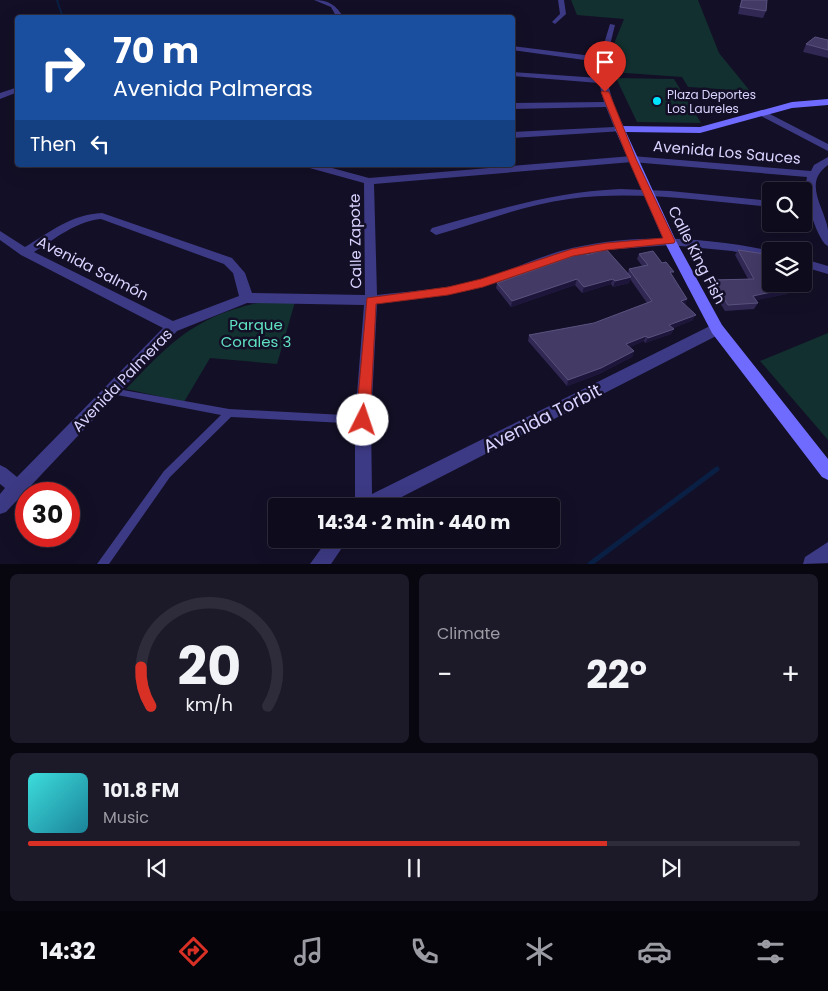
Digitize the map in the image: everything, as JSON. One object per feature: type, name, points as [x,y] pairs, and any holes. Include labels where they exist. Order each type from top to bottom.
[{"type":"street","points":[[317,0],[333,6],[340,15]]},
{"type":"street","points":[[555,22],[563,14],[564,5],[561,0]]},
{"type":"street","name":"Calle King Fish","points":[[612,24],[602,60],[602,81],[608,104],[670,241],[717,329],[828,472]]},
{"type":"street","points":[[515,48],[602,60]]},
{"type":"street","points":[[515,74],[602,81]]},
{"type":"street","points":[[0,96],[15,90]]},
{"type":"street","points":[[515,135],[620,129],[700,130],[792,105],[828,102]]},
{"type":"street","points":[[515,106],[608,104]]},
{"type":"street","points":[[762,113],[828,148]]},
{"type":"street","name":"Avenida Los Sauces","points":[[369,181],[632,159],[813,174]]},
{"type":"street","points":[[811,182],[813,174],[828,160]]},
{"type":"street","points":[[317,167],[369,181]]},
{"type":"street","name":"Calle Zapote","points":[[365,498],[363,420],[371,300],[369,181]]},
{"type":"street","points":[[436,231],[546,200],[593,194],[647,192],[762,203]]},
{"type":"street","points":[[812,213],[828,242]]},
{"type":"street","points":[[25,252],[82,218],[102,216],[228,261],[236,266],[240,274],[246,298]]},
{"type":"street","name":"Avenida Salmón","points":[[0,235],[25,252],[172,327]]},
{"type":"street","name":"Avenida Palmeras","points":[[24,482],[172,327],[246,298],[371,300],[448,291],[483,283],[572,252],[606,246],[670,241],[732,247],[762,252]]},
{"type":"street","points":[[812,265],[828,270]]},
{"type":"street","name":"Avenida Torbit","points":[[381,498],[717,329]]},
{"type":"street","points":[[0,474],[15,486]]},
{"type":"street","name":"Avenida Palmeras","points":[[0,506],[15,491]]},
{"type":"street","points":[[319,564],[332,548]]},
{"type":"street","points":[[812,564],[828,551]]},
{"type":"lane","points":[[111,390],[229,414],[363,420]]},
{"type":"lane","points":[[102,564],[167,474],[229,414]]},
{"type":"green space","points":[[571,0],[698,0],[719,53],[750,91],[688,87],[682,77],[611,72],[607,61],[624,19],[577,15]]},
{"type":"green space","name":"Plaza Deportes Los Laureles","points":[[616,78],[674,79],[701,123],[637,122]]},
{"type":"green space","name":"Parque Corales 3","points":[[262,302],[295,302],[277,364],[210,358],[184,402],[126,389],[171,345],[201,323],[239,308]]},
{"type":"green space","points":[[828,333],[828,440],[760,361]]},
{"type":"building","points":[[742,0],[767,0],[766,11],[740,7]]},
{"type":"building","points":[[815,37],[828,40],[828,50],[806,44]]},
{"type":"building","points":[[606,249],[631,277],[615,281],[613,279],[584,287],[577,279],[512,301],[497,283],[585,252],[587,255]]},
{"type":"building","points":[[738,250],[762,254],[762,292],[772,292],[753,296],[758,303],[728,305],[712,280],[754,279]]},
{"type":"building","points":[[653,251],[662,263],[666,262],[674,272],[670,272],[687,299],[681,301],[696,315],[669,325],[674,329],[648,338],[646,336],[626,344],[634,351],[601,368],[568,380],[529,335],[594,323],[652,301],[629,269],[648,265],[639,254]]},
{"type":"waterway","points":[[57,0],[62,15]]},
{"type":"waterway","points":[[590,564],[717,469]]},
{"type":"place","name":"Plaza Deportes Los Laureles","points":[[657,101]]},
{"type":"route","points":[[363,420],[371,300],[448,291],[483,283],[572,252],[606,246],[670,241],[608,104],[605,92]]}]
